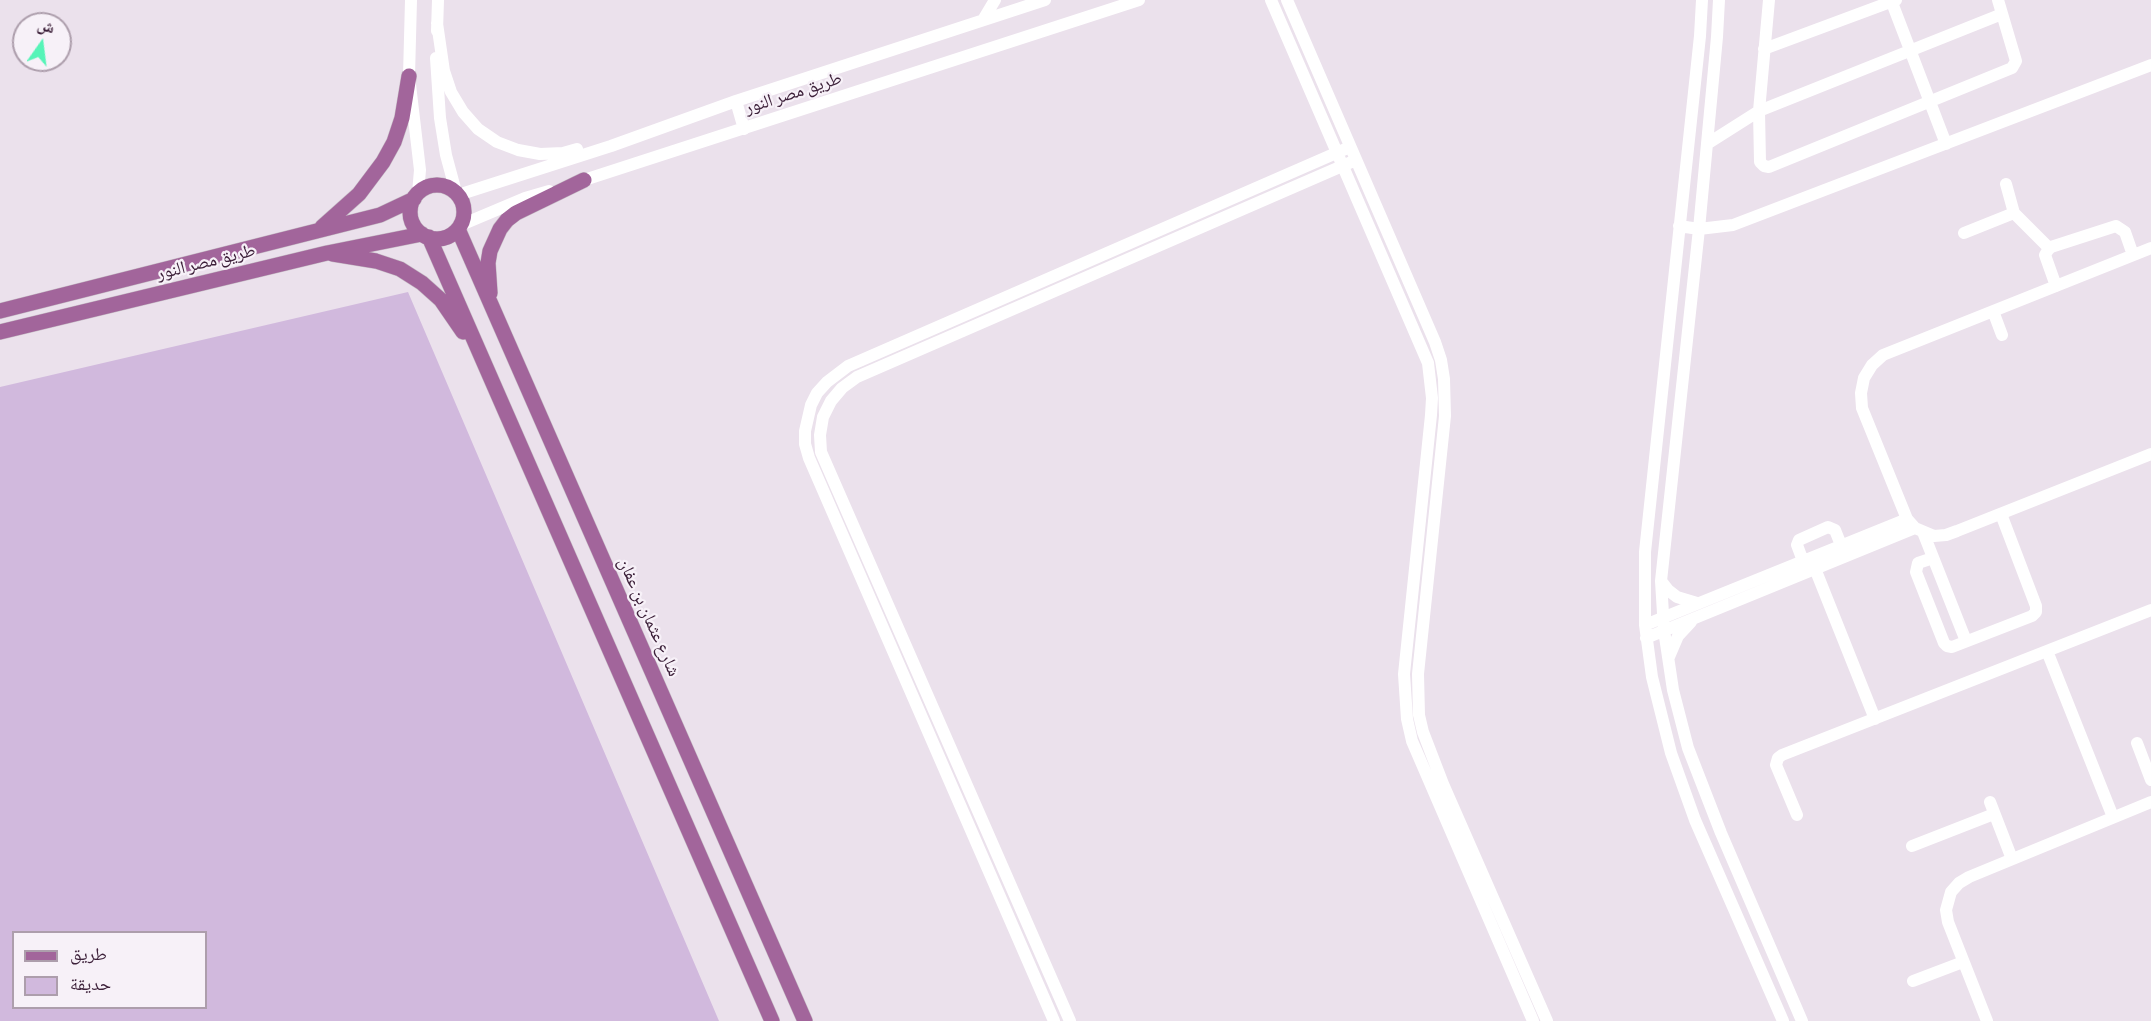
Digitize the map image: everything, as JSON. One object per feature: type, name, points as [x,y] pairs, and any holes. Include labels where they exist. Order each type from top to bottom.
[{"type":"main road","points":[[321,229],[359,194],[383,162],[394,142],[402,118],[409,76]]},
{"type":"main road","points":[[491,305],[488,263],[490,251],[500,230],[516,213],[584,180]]},
{"type":"main road","points":[[426,236],[445,238],[459,227],[463,219],[464,206],[457,194],[441,185],[433,186],[416,196],[411,215],[417,229],[426,236],[483,362],[772,1021]]},
{"type":"main road","name":"طريق مصر النور","points":[[0,311],[380,215],[416,196]]},
{"type":"main road","name":"شارع عثمان بن عفان","points":[[459,227],[491,305],[805,1021]]},
{"type":"main road","name":"طريق مصر النور","points":[[0,332],[327,253],[426,236]]},
{"type":"main road","points":[[327,253],[376,261],[400,269],[422,283],[441,300],[483,362]]},
{"type":"street","points":[[411,0],[409,76],[420,170],[416,196]]},
{"type":"street","points":[[438,0],[436,80],[446,155],[457,194]]},
{"type":"street","points":[[983,20],[995,0]]},
{"type":"street","name":"طريق مصر النور","points":[[457,194],[611,146],[736,100],[1045,0]]},
{"type":"street","name":"طريق مصر النور","points":[[459,227],[525,198],[1139,0]]},
{"type":"street","points":[[1271,0],[1422,347],[1430,381],[1431,415],[1404,674],[1407,719],[1412,741],[1533,1021]]},
{"type":"street","points":[[1287,0],[1435,342],[1444,379],[1445,416],[1418,674],[1417,694],[1421,723],[1443,784],[1547,1021]]},
{"type":"street","points":[[1702,0],[1645,552],[1646,631],[1660,716],[1688,801],[1783,1021]]},
{"type":"street","points":[[1719,0],[1699,229],[1661,581],[1663,624],[1667,661],[1680,719],[1705,794],[1803,1021]]},
{"type":"street","points":[[1769,0],[1759,111],[1760,162],[1769,167],[2012,68],[2016,61],[1998,0]]},
{"type":"street","points":[[1764,49],[1893,1],[1946,144]]},
{"type":"street","points":[[1707,144],[1759,111],[2002,14]]},
{"type":"street","points":[[437,23],[444,70],[451,92],[463,112],[478,129],[497,142],[518,150],[540,154],[563,153],[585,147],[611,146]]},
{"type":"street","points":[[1679,226],[1699,229],[1733,225],[2151,65]]},
{"type":"street","points":[[736,100],[744,129]]},
{"type":"street","points":[[1054,1021],[809,458],[805,444],[805,431],[811,405],[826,382],[848,366],[1350,147]]},
{"type":"street","points":[[1070,1021],[821,453],[820,435],[823,417],[831,401],[842,388],[857,377],[1356,160]]},
{"type":"street","points":[[2006,183],[2014,213],[2049,248]]},
{"type":"street","points":[[1964,233],[2014,213]]},
{"type":"street","points":[[2056,286],[2045,255],[2049,248],[2116,226],[2125,232],[2133,255]]},
{"type":"street","points":[[1966,641],[1933,558],[1915,526],[1862,408],[1861,393],[1864,378],[1872,365],[1883,355],[2151,248]]},
{"type":"street","points":[[1993,311],[2002,335]]},
{"type":"street","points":[[1663,624],[1698,616],[1841,546],[1915,526],[1934,536],[1946,535],[2151,454]]},
{"type":"street","points":[[1933,558],[1918,563],[1916,568],[1944,643],[1952,647],[2032,616],[2036,612],[2036,606],[2001,514]]},
{"type":"street","points":[[1646,631],[1699,603],[1915,526]]},
{"type":"street","points":[[1841,546],[1835,530],[1828,527],[1799,540],[1797,545],[1810,562],[1875,719]]},
{"type":"street","points":[[1661,581],[1677,597],[1699,603]]},
{"type":"street","points":[[1797,815],[1776,765],[1778,758],[2151,610]]},
{"type":"street","points":[[1667,661],[1678,636],[1698,616]]},
{"type":"street","points":[[2047,651],[2113,818]]},
{"type":"street","points":[[2137,743],[2151,780]]},
{"type":"street","points":[[1987,1021],[1948,922],[1946,910],[1951,892],[1969,877],[2151,802]]},
{"type":"street","points":[[1911,846],[1992,808],[2012,859]]},
{"type":"street","points":[[1912,981],[1963,962]]},
{"type":"green space","points":[[408,292],[719,1021],[0,1021],[0,387]]}]
